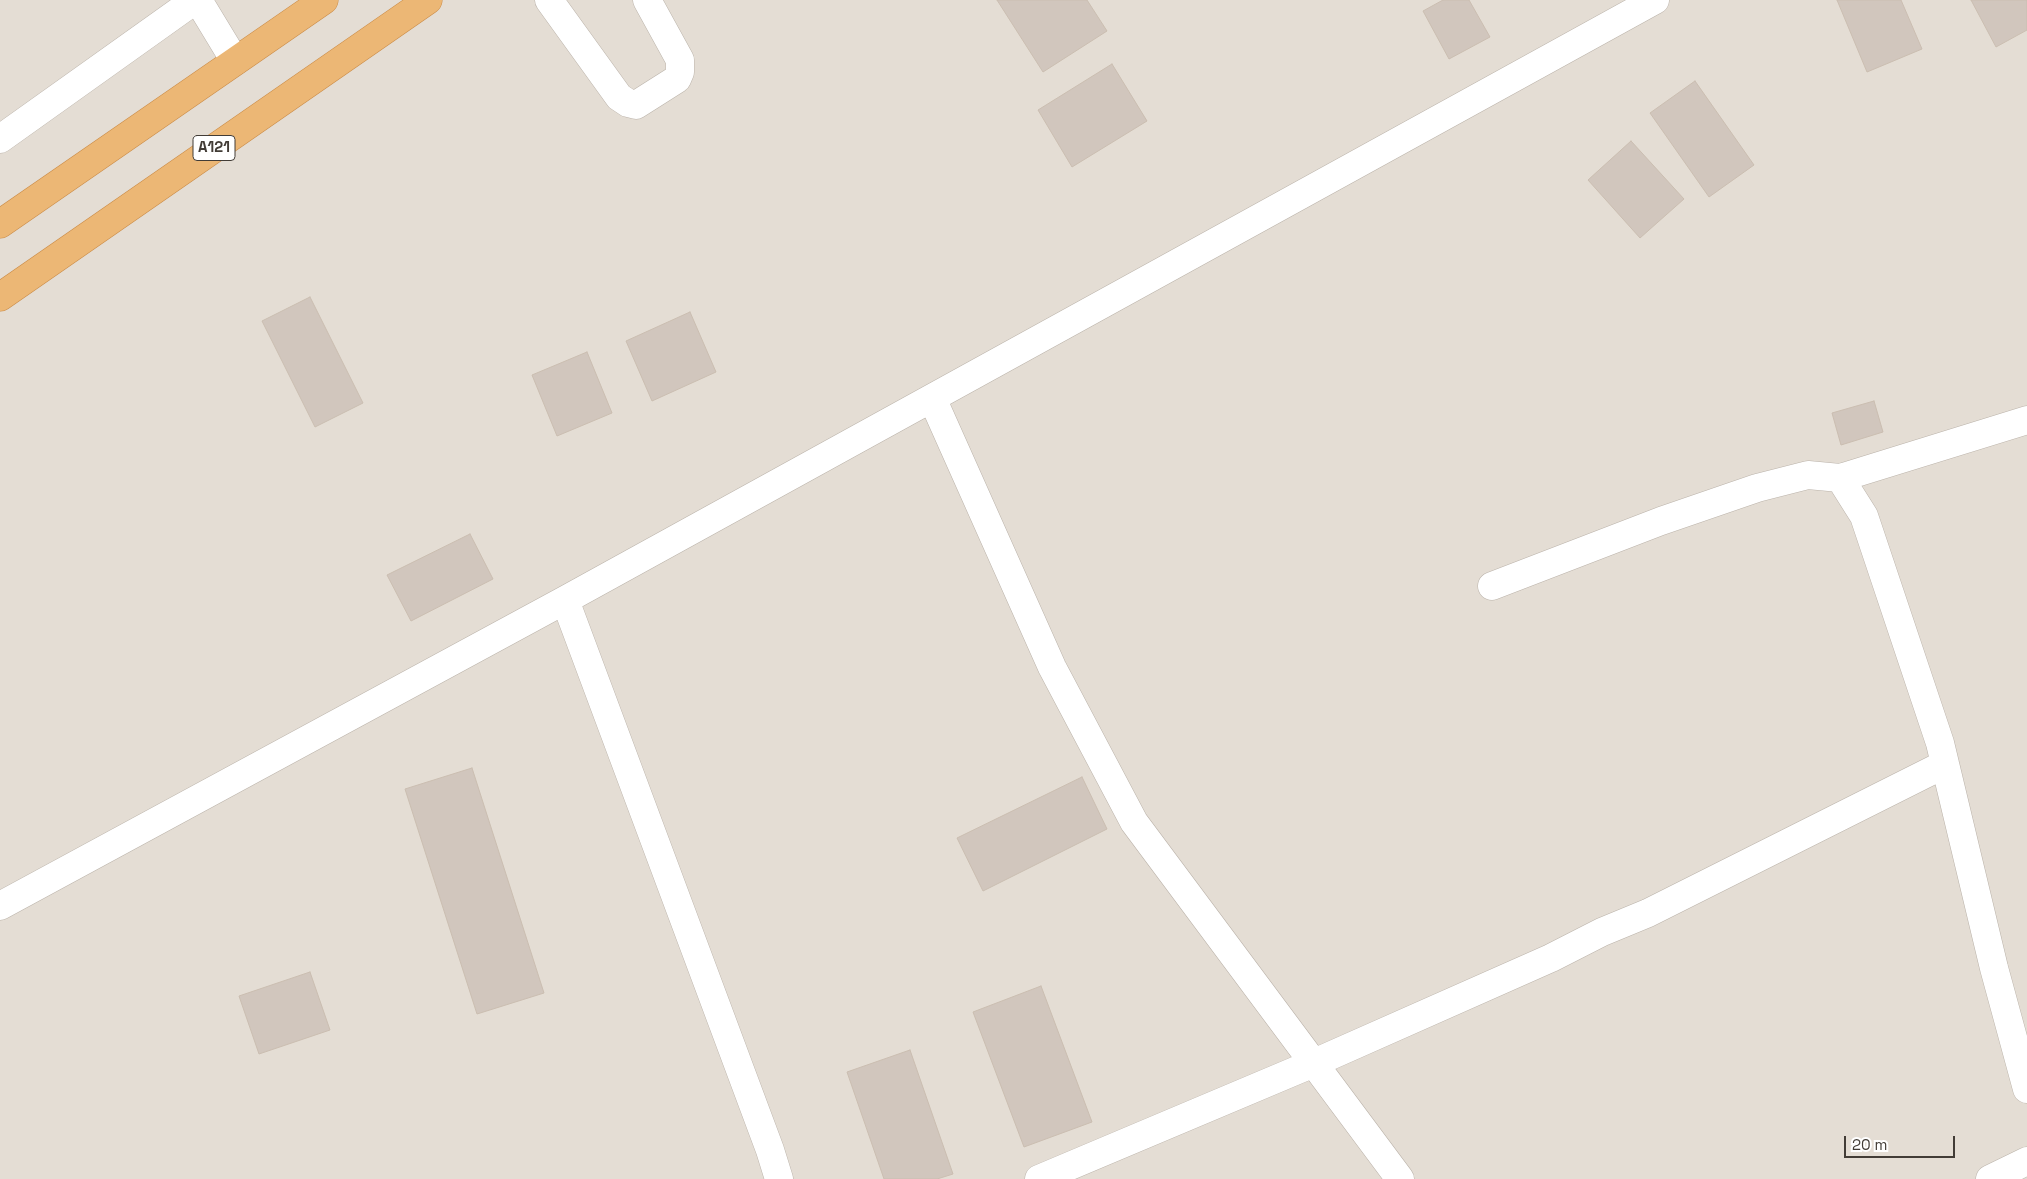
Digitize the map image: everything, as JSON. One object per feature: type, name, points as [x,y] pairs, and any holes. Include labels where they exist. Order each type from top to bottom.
[{"type":"highway","points":[[0,224],[324,0]]},
{"type":"highway","name":"A121","points":[[0,297],[428,0]]},
{"type":"street","points":[[0,139],[197,0],[235,61]]},
{"type":"street","points":[[549,0],[619,97],[628,103],[636,105],[677,79],[680,72],[680,60],[647,0]]},
{"type":"street","points":[[0,906],[565,600],[1655,0]]},
{"type":"street","points":[[932,398],[1052,666],[1134,822],[1400,1179]]},
{"type":"street","points":[[1492,586],[1661,521],[1757,488],[1808,475],[1840,478],[2027,420]]},
{"type":"street","points":[[1840,478],[1864,516],[1945,764],[1994,968],[2027,1089]]},
{"type":"street","points":[[565,600],[770,1150],[779,1179]]},
{"type":"street","points":[[1038,1179],[1314,1063],[1551,958],[1602,932],[1648,913],[1945,764]]},
{"type":"street","points":[[1990,1179],[2027,1161]]},
{"type":"shaded area","points":[[0,0],[2027,0],[2027,1179],[0,1179]]},
{"type":"building","points":[[997,0],[1087,0],[1107,31],[1043,72]]},
{"type":"building","points":[[1443,0],[1469,0],[1490,37],[1449,59],[1423,11]]},
{"type":"building","points":[[1837,0],[1901,0],[1922,49],[1867,72]]},
{"type":"building","points":[[1971,0],[2027,0],[2027,30],[1996,47]]},
{"type":"building","points":[[1112,64],[1147,121],[1072,167],[1038,110]]},
{"type":"building","points":[[1695,81],[1754,165],[1709,197],[1650,113]]},
{"type":"building","points":[[1631,141],[1684,199],[1640,238],[1588,180]]},
{"type":"building","points":[[310,297],[363,403],[315,427],[262,321]]},
{"type":"building","points":[[690,312],[716,372],[652,401],[626,341]]},
{"type":"building","points":[[587,352],[612,413],[557,436],[532,375]]},
{"type":"building","points":[[1874,401],[1883,432],[1841,445],[1832,413]]},
{"type":"building","points":[[470,534],[493,579],[411,621],[387,575]]},
{"type":"building","points":[[472,768],[544,993],[477,1014],[405,789]]},
{"type":"building","points":[[1082,777],[1107,829],[983,891],[957,838]]},
{"type":"building","points":[[310,972],[330,1030],[259,1054],[239,996]]},
{"type":"building","points":[[1041,986],[1092,1122],[1024,1147],[973,1012]]},
{"type":"building","points":[[910,1050],[953,1174],[937,1179],[884,1179],[847,1072]]}]
